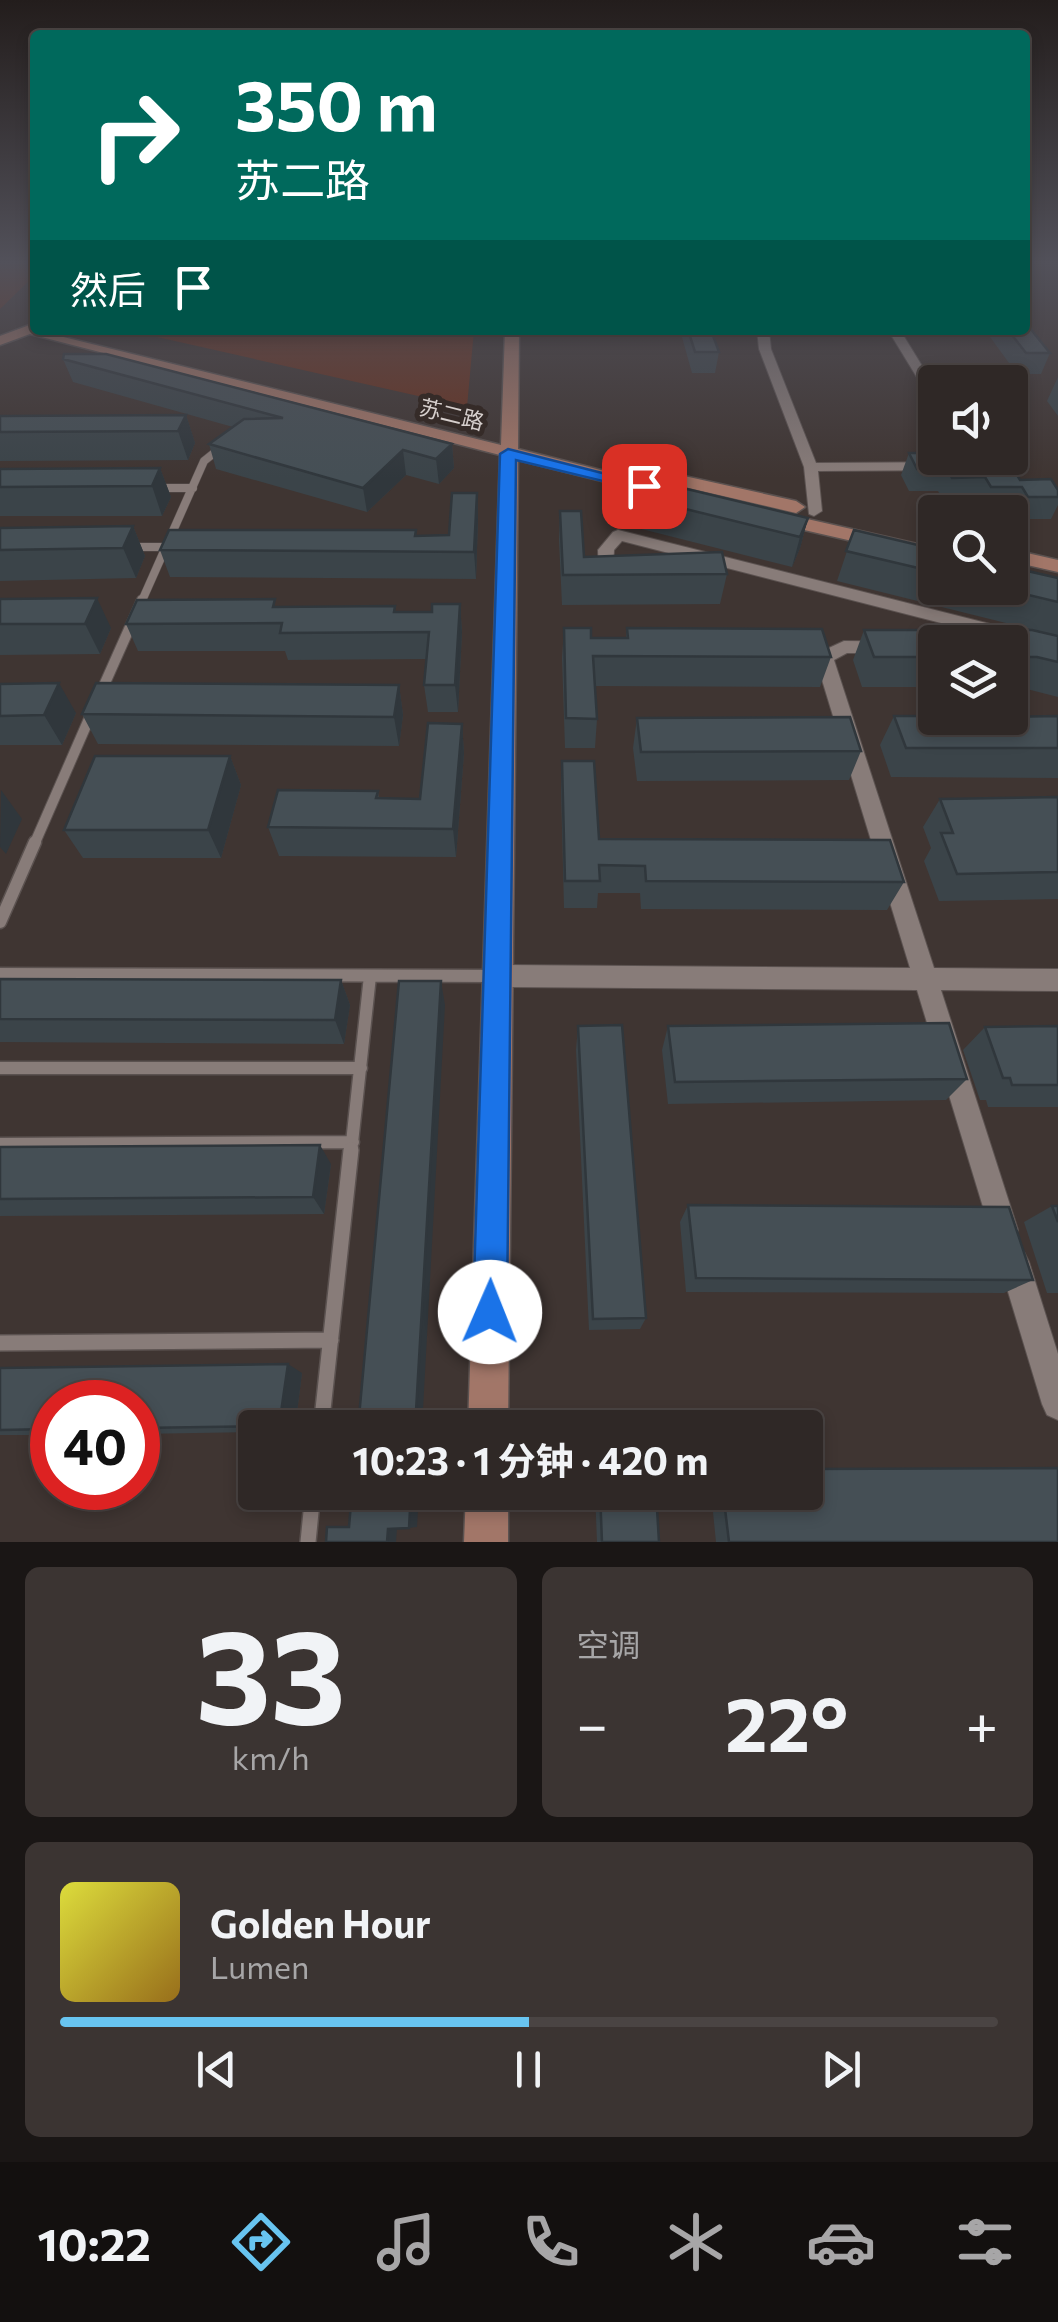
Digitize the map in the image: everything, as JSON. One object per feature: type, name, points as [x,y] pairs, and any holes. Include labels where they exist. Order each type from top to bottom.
[{"type":"street","name":"苏二路","points":[[58,335],[918,550]]},
{"type":"street","name":"苏二路","points":[[91,335],[509,448],[918,534]]},
{"type":"street","points":[[488,1410],[512,335]]},
{"type":"street","points":[[764,335],[765,349],[811,466],[814,511]]},
{"type":"street","points":[[897,335],[918,369]]},
{"type":"street","points":[[811,466],[918,466]]},
{"type":"street","points":[[622,575],[605,575],[606,550],[618,535],[695,567],[932,625]]},
{"type":"street","points":[[1028,559],[1058,566]]},
{"type":"street","points":[[1028,575],[1058,582]]},
{"type":"street","points":[[1028,643],[1058,647]]},
{"type":"street","points":[[918,648],[844,648],[824,657],[1058,1404]]},
{"type":"street","points":[[497,976],[1058,980]]},
{"type":"street","points":[[486,1542],[487,1510]]},
{"type":"lane","points":[[0,922],[5,896],[204,461],[227,443]]},
{"type":"lane","points":[[154,488],[193,488]]},
{"type":"lane","points":[[112,547],[167,546]]},
{"type":"lane","points":[[0,974],[497,976]]},
{"type":"lane","points":[[323,1410],[370,976]]},
{"type":"lane","points":[[0,1068],[360,1068]]},
{"type":"lane","points":[[0,1144],[353,1142]]},
{"type":"lane","points":[[0,1343],[331,1340]]},
{"type":"lane","points":[[308,1542],[311,1510]]},
{"type":"shaded area","points":[[148,335],[474,335],[467,407]]},
{"type":"building","points":[[1035,334],[1050,353],[1026,353],[1012,335]]},
{"type":"building","points":[[690,335],[713,335],[719,352],[695,352]]},
{"type":"building","points":[[64,354],[106,354],[452,444],[436,459],[403,450],[363,488],[209,444],[244,419],[283,418],[63,359]]},
{"type":"building","points":[[186,415],[178,431],[0,432],[0,416]]},
{"type":"building","points":[[909,453],[918,453],[917,469]]},
{"type":"building","points":[[160,468],[152,486],[0,487],[0,469]]},
{"type":"building","points":[[620,473],[808,518],[800,537],[608,490]]},
{"type":"building","points":[[950,475],[1017,475],[1020,480],[1051,479],[1058,497],[1028,497],[1022,487],[991,487],[985,477]]},
{"type":"building","points":[[452,493],[477,493],[474,552],[160,550],[169,530],[416,530],[415,536],[449,535]]},
{"type":"building","points":[[560,511],[581,511],[584,557],[722,552],[727,574],[563,575]]},
{"type":"building","points":[[133,526],[123,548],[0,550],[0,528]]},
{"type":"building","points":[[854,530],[918,545],[918,568],[846,551]]},
{"type":"building","points":[[1028,571],[1058,578],[1058,602],[1028,595]]},
{"type":"building","points":[[97,598],[85,624],[0,624],[0,599]]},
{"type":"building","points":[[275,599],[273,607],[395,606],[394,612],[432,612],[432,604],[460,604],[455,685],[424,685],[429,632],[280,633],[282,623],[126,624],[137,600]]},
{"type":"building","points":[[564,628],[591,628],[591,638],[628,638],[627,628],[822,629],[831,657],[593,656],[597,719],[566,718]]},
{"type":"building","points":[[864,630],[918,630],[918,657],[874,657]]},
{"type":"building","points":[[1028,630],[1058,636],[1058,662],[1028,657]]},
{"type":"building","points":[[59,683],[44,715],[0,716],[0,684]]},
{"type":"building","points":[[96,683],[399,685],[394,717],[82,714]]},
{"type":"building","points":[[894,716],[918,716],[918,735],[1028,735],[1028,716],[1058,716],[1058,748],[906,748]]},
{"type":"building","points":[[850,717],[861,751],[641,752],[637,718]]},
{"type":"building","points":[[428,723],[462,724],[453,829],[268,827],[278,790],[378,791],[376,798],[420,799]]},
{"type":"building","points":[[95,756],[230,756],[208,830],[64,830]]},
{"type":"building","points":[[562,761],[594,761],[599,839],[890,840],[904,882],[646,881],[645,866],[599,865],[600,881],[565,881]]},
{"type":"building","points":[[1058,797],[1058,872],[957,874],[941,833],[953,833],[940,799]]},
{"type":"building","points":[[0,979],[341,980],[335,1020],[0,1019]]},
{"type":"building","points":[[399,981],[441,981],[416,1410],[360,1410]]},
{"type":"building","points":[[949,1023],[967,1079],[675,1082],[668,1026]]},
{"type":"building","points":[[622,1025],[646,1318],[593,1319],[578,1026]]},
{"type":"building","points":[[1058,1026],[1058,1085],[1012,1085],[1010,1078],[1003,1078],[985,1027]]},
{"type":"building","points":[[320,1145],[313,1197],[0,1199],[0,1147]]},
{"type":"building","points":[[688,1205],[1009,1207],[1033,1280],[696,1278]]},
{"type":"building","points":[[288,1364],[281,1410],[238,1410],[238,1427],[160,1428],[160,1380],[30,1380],[30,1429],[0,1430],[0,1368]]},
{"type":"building","points":[[1058,1468],[1058,1542],[729,1542],[725,1510],[823,1510],[823,1469]]},
{"type":"building","points":[[350,1510],[410,1510],[409,1528],[388,1529],[387,1542],[326,1542],[327,1527],[349,1527]]},
{"type":"building","points":[[601,1510],[657,1510],[659,1542],[602,1542]]},
{"type":"route","points":[[490,1312],[508,454],[644,486]]}]
